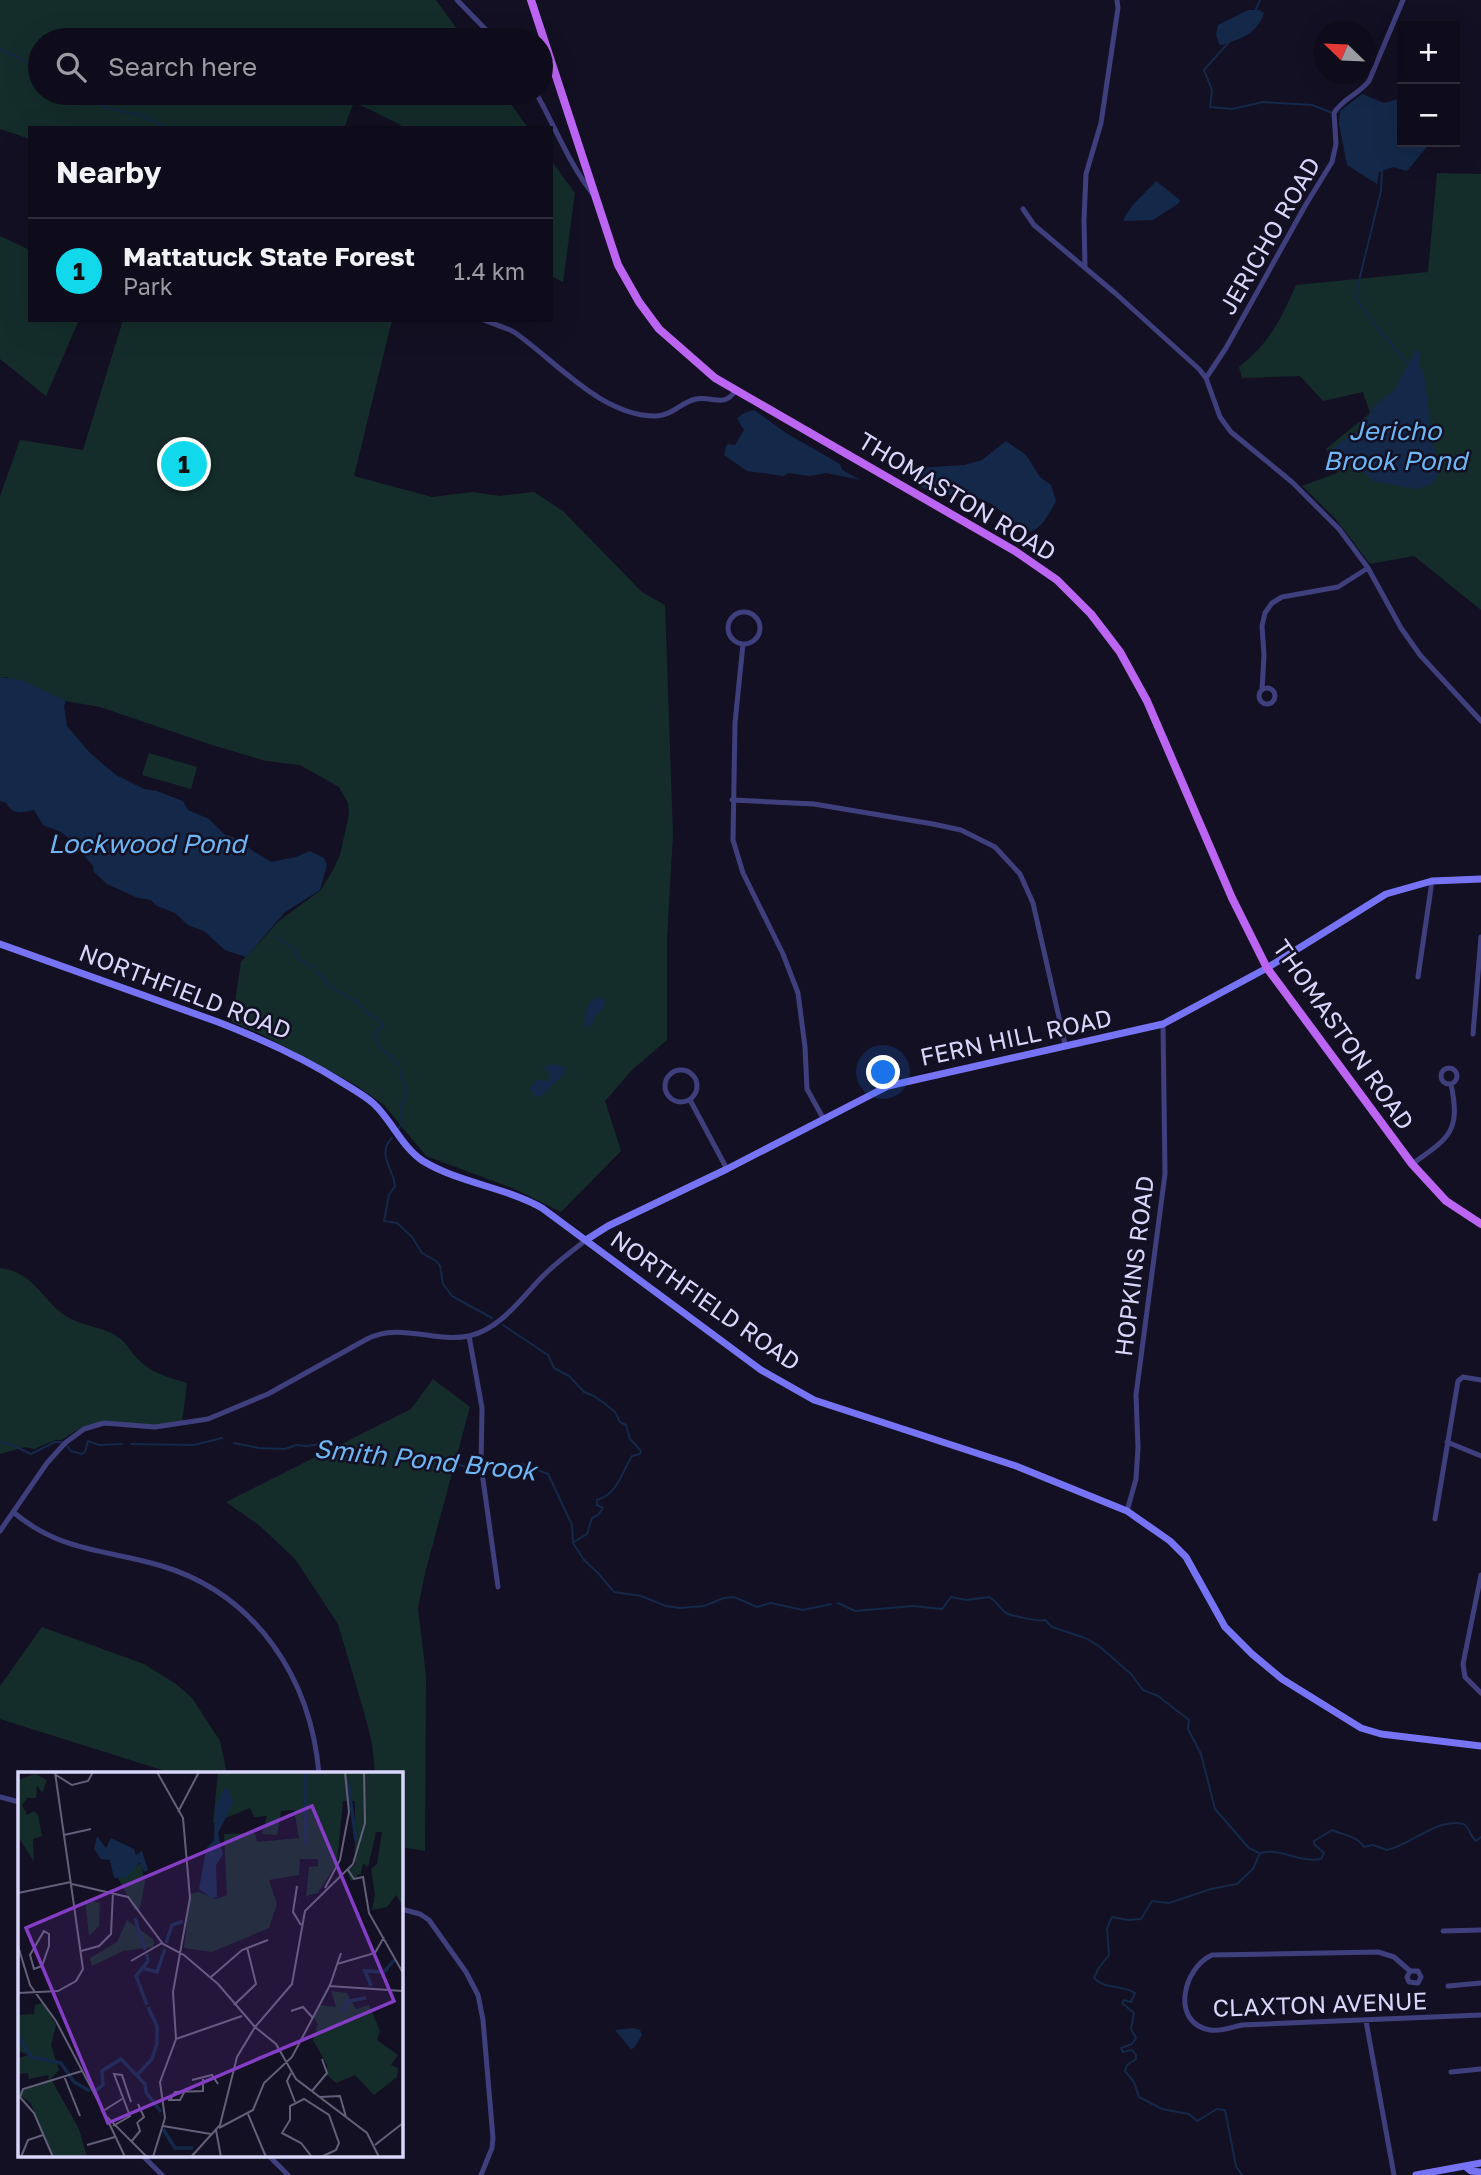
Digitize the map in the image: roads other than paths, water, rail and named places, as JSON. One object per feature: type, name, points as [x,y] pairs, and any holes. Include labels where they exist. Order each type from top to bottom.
[{"type":"main road","name":"THOMASTON ROAD","points":[[531,0],[540,28]]},
{"type":"main road","name":"THOMASTON ROAD","points":[[553,67],[618,265],[659,329],[690,359],[735,391],[1016,551],[1057,580],[1091,614],[1121,652],[1147,701],[1232,898],[1267,968],[1412,1164],[1446,1201],[1481,1224]]},
{"type":"street","points":[[457,0],[484,28]]},
{"type":"street","points":[[1085,267],[1086,174],[1101,123],[1118,0]]},
{"type":"street","name":"JERICHO ROAD","points":[[1206,378],[1226,348],[1332,162],[1336,144],[1334,113],[1343,102],[1363,89],[1368,81],[1403,0]]},
{"type":"street","points":[[543,105],[571,164],[596,199]]},
{"type":"street","points":[[1023,209],[1034,225],[1166,338],[1206,378],[1220,417],[1231,432],[1312,499],[1339,529],[1368,568],[1401,628],[1420,655],[1481,721]]},
{"type":"street","points":[[489,322],[513,331],[594,397],[631,411],[656,416],[673,413],[697,399],[720,402],[730,398],[735,391]]},
{"type":"street","points":[[1262,690],[1262,626],[1265,613],[1272,603],[1282,597],[1338,587],[1368,568]]},
{"type":"street","points":[[746,611],[755,615],[761,629],[756,639],[743,644],[733,639],[728,625],[735,614],[746,611]]},
{"type":"street","points":[[743,644],[735,723],[731,824],[736,855],[783,954],[798,993],[803,1022],[807,1089],[822,1118]]},
{"type":"street","points":[[732,800],[814,804],[933,824],[961,830],[995,847],[1020,874],[1032,903],[1065,1044]]},
{"type":"street","name":"FERN HILL ROAD","points":[[586,1240],[608,1226],[727,1169],[888,1086],[1163,1024],[1267,968],[1386,894],[1432,881],[1481,879]]},
{"type":"street","points":[[1418,977],[1432,881]]},
{"type":"street","points":[[1473,1034],[1481,937]]},
{"type":"street","name":"NORTHFIELD ROAD","points":[[0,944],[230,1027],[296,1056],[372,1102],[405,1143],[423,1160],[442,1170],[534,1203],[761,1370],[814,1400],[1024,1469],[1127,1511],[1170,1541],[1186,1557],[1225,1627],[1252,1654],[1282,1679],[1361,1728],[1381,1734],[1481,1746]]},
{"type":"street","name":"HOPKINS ROAD","points":[[1127,1511],[1136,1479],[1136,1395],[1164,1174],[1163,1024]]},
{"type":"street","points":[[685,1070],[695,1077],[697,1089],[690,1100],[678,1102],[668,1095],[666,1082],[673,1072],[685,1070]]},
{"type":"street","points":[[1412,1164],[1450,1132],[1456,1114],[1451,1084]]},
{"type":"street","points":[[690,1100],[727,1169]]},
{"type":"street","points":[[0,1531],[57,1452],[70,1438],[90,1426],[104,1423],[155,1427],[208,1419],[249,1404],[367,1339],[386,1332],[468,1336],[482,1332],[498,1323],[545,1275],[586,1240]]},
{"type":"street","points":[[468,1336],[482,1408],[482,1471],[499,1587]]},
{"type":"street","points":[[1435,1519],[1458,1381],[1463,1377],[1481,1380]]},
{"type":"street","points":[[1447,1442],[1481,1456]]},
{"type":"street","points":[[13,1512],[41,1532],[65,1544],[152,1563],[184,1574],[213,1589],[237,1607],[274,1645],[296,1683],[314,1735],[319,1772]]},
{"type":"street","points":[[1480,1579],[1465,1652],[1464,1670],[1465,1677],[1481,1693]]},
{"type":"street","points":[[0,1797],[18,1802]]},
{"type":"street","points":[[402,1909],[420,1914],[429,1920],[466,1972],[478,1995],[494,2138],[481,2175]]},
{"type":"street","points":[[1443,1930],[1481,1930]]},
{"type":"street","name":"CLAXTON AVENUE","points":[[1410,1971],[1394,1956],[1378,1952],[1221,1954],[1205,1958],[1198,1964],[1186,1988],[1187,2012],[1192,2020],[1208,2030],[1242,2025],[1481,2015]]},
{"type":"street","points":[[1448,1986],[1481,1983]]},
{"type":"street","points":[[1366,2021],[1394,2175]]},
{"type":"street","points":[[1451,2072],[1481,2069]]},
{"type":"street","points":[[145,2158],[162,2175]]},
{"type":"street","points":[[271,2158],[288,2175]]},
{"type":"street","points":[[1416,2175],[1481,2163]]},
{"type":"street","points":[[1466,2167],[1471,2171],[1481,2172]]},
{"type":"water","points":[[1248,10],[1264,13],[1258,26],[1242,38],[1219,44],[1216,34],[1218,25]]},
{"type":"water","points":[[1362,94],[1384,103],[1397,99],[1397,147],[1427,147],[1407,171],[1393,167],[1379,172],[1377,184],[1347,165],[1339,124],[1340,111]]},
{"type":"water","points":[[1156,181],[1180,200],[1179,203],[1153,220],[1123,221],[1134,204]]},
{"type":"water","name":"Jericho Brook Pond","points":[[1416,350],[1419,351],[1420,367],[1424,375],[1439,473],[1432,484],[1416,489],[1373,481],[1358,466],[1331,457],[1332,451],[1339,443],[1362,428],[1373,408],[1395,389]]},
{"type":"water","points":[[754,410],[861,480],[826,473],[810,476],[788,473],[784,476],[747,471],[724,455],[727,444],[735,445],[744,430],[737,418]]},
{"type":"water","points":[[1006,441],[1026,455],[1040,477],[1051,485],[1056,501],[1042,523],[1033,531],[1020,532],[999,510],[983,500],[936,493],[919,486],[916,475],[918,468],[964,465],[982,460]]},
{"type":"water","name":"Lockwood Pond","points":[[0,677],[21,680],[66,701],[64,706],[67,726],[90,753],[116,775],[144,789],[183,801],[188,810],[209,819],[224,834],[243,841],[250,849],[271,862],[310,851],[324,858],[327,865],[320,890],[285,912],[246,957],[225,950],[204,931],[188,925],[175,913],[157,906],[151,900],[138,898],[107,884],[94,872],[93,866],[70,839],[43,825],[34,810],[15,811],[0,801]]},
{"type":"water","points":[[596,997],[605,1000],[604,1008],[586,1028],[586,1011]]},
{"type":"water","points":[[553,1064],[564,1067],[565,1073],[540,1097],[535,1096],[529,1089],[537,1080],[550,1081],[550,1072],[545,1070],[546,1066]]},
{"type":"water","points":[[615,2030],[640,2030],[642,2035],[631,2049]]},
{"type":"waterway","points":[[1255,11],[1260,0]]},
{"type":"waterway","points":[[1229,42],[1204,70],[1212,90],[1210,107],[1232,109],[1263,102],[1312,105],[1330,112]]},
{"type":"waterway","points":[[0,49],[28,64]]},
{"type":"waterway","points":[[100,105],[140,115],[164,126]]},
{"type":"waterway","points":[[1382,169],[1381,191],[1355,297],[1408,364]]},
{"type":"waterway","points":[[275,936],[293,948],[297,957],[313,968]]},
{"type":"waterway","points":[[317,972],[332,988],[359,1003],[383,1024],[374,1035],[379,1047],[398,1065]]},
{"type":"waterway","points":[[398,1129],[402,1124],[400,1105],[407,1092],[400,1070]]},
{"type":"waterway","points":[[392,1138],[387,1144],[386,1156],[395,1186],[389,1195],[384,1221],[397,1223],[412,1237],[422,1253],[436,1261],[440,1266],[443,1284],[452,1296],[492,1318]]},
{"type":"waterway","points":[[503,1325],[548,1355],[554,1368],[569,1376],[584,1392],[615,1412],[620,1422],[626,1425],[630,1439],[641,1451],[640,1454],[632,1456],[610,1493],[597,1500],[597,1505],[603,1508],[592,1518],[587,1534],[574,1542]]},
{"type":"waterway","name":"Smith Pond Brook","points":[[131,1444],[194,1445],[222,1438]]},
{"type":"waterway","name":"Smith Pond Brook","points":[[67,1446],[71,1451],[82,1454],[88,1441],[99,1445],[122,1444]]},
{"type":"waterway","name":"Smith Pond Brook","points":[[0,1442],[31,1454],[55,1442],[61,1442]]},
{"type":"waterway","name":"Smith Pond Brook","points":[[234,1443],[285,1449],[296,1445],[321,1444],[358,1453],[391,1453],[410,1457],[427,1455],[479,1471]]},
{"type":"waterway","name":"Smith Pond Brook","points":[[484,1471],[504,1464],[522,1464],[548,1474],[572,1525],[573,1543],[584,1560],[614,1592],[641,1596],[666,1606],[680,1608],[704,1606],[734,1597],[757,1607],[771,1603],[803,1610],[831,1604]]},
{"type":"waterway","name":"Smith Pond Brook","points":[[838,1603],[855,1611],[913,1606],[942,1609],[951,1597],[966,1600],[989,1597],[1006,1613],[1045,1620],[1052,1627],[1085,1638],[1099,1646],[1131,1674],[1143,1690],[1158,1696],[1189,1720],[1188,1729],[1201,1754],[1215,1809],[1249,1848],[1259,1853]]},
{"type":"waterway","points":[[1261,1853],[1275,1852],[1305,1859],[1321,1859],[1324,1853],[1314,1841],[1332,1830],[1354,1838],[1364,1847],[1373,1845],[1387,1850],[1444,1824],[1463,1824],[1476,1841],[1481,1837]]},
{"type":"waterway","points":[[1242,2175],[1236,2166],[1225,2110],[1217,2109],[1197,2121],[1189,2114],[1162,2109],[1139,2097],[1134,2082],[1125,2071],[1127,2065],[1136,2059],[1136,2055],[1132,2050],[1123,2052],[1121,2048],[1132,2044],[1136,2038],[1131,2029],[1134,2013],[1122,2003],[1124,2000],[1131,2002],[1135,1993],[1103,1984],[1094,1978],[1109,1955],[1107,1928],[1112,1917],[1141,1919],[1152,1901],[1169,1903],[1211,1889],[1237,1884],[1253,1869],[1260,1853]]},
{"type":"place","name":"Mattatuck State Forest","points":[[184,464]]}]
